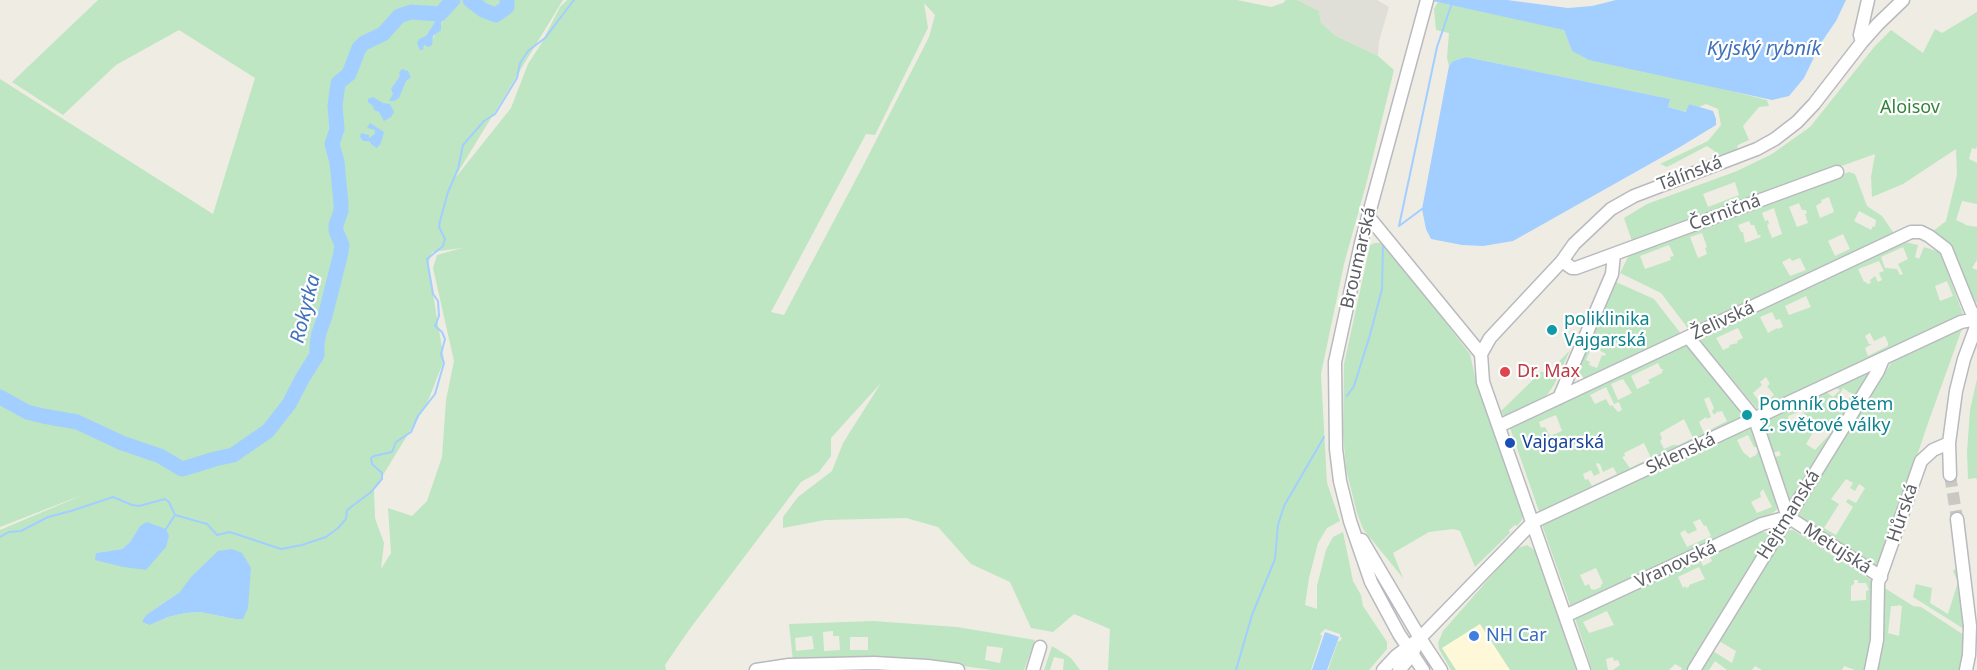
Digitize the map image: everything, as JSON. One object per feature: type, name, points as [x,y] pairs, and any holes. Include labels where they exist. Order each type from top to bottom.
[{"type":"street","points":[[1862,42],[1860,35],[1868,0]]},
{"type":"street","name":"Tálínská","points":[[1481,354],[1490,338],[1562,261],[1574,244],[1611,209],[1634,196],[1757,149],[1775,139],[1797,122],[1814,104],[1862,42],[1903,0]]},
{"type":"street","name":"Broumarská","points":[[1423,670],[1371,582],[1350,520],[1340,481],[1336,449],[1335,362],[1368,216],[1426,3]]},
{"type":"street","name":"Černičná","points":[[1562,261],[1576,268],[1836,172]]},
{"type":"street","points":[[1368,216],[1481,354],[1483,382],[1584,670]]},
{"type":"street","name":"Želivská","points":[[1499,426],[1911,232],[1921,232],[1946,249],[1977,320]]},
{"type":"street","points":[[1559,398],[1612,274],[1614,254]]},
{"type":"street","points":[[1950,475],[1949,443],[1956,391],[1977,320]]},
{"type":"street","name":"Sklenská","points":[[1410,651],[1419,638],[1533,522],[1961,322],[1977,320]]},
{"type":"street","name":"Metujská","points":[[1689,338],[1755,419],[1788,517],[1881,577]]},
{"type":"street","name":"Hejtmanská","points":[[1694,670],[1878,371],[1882,359]]},
{"type":"street","name":"Hůrská","points":[[1871,670],[1877,640],[1878,583],[1921,461],[1934,450],[1949,443]]},
{"type":"street","name":"Vranovská","points":[[1565,616],[1762,525],[1788,517]]},
{"type":"street","points":[[1957,519],[1973,654],[1966,670]]},
{"type":"street","name":"Broumarská","points":[[1350,520],[1419,638],[1441,670]]},
{"type":"street","points":[[1033,670],[1040,647]]},
{"type":"street","points":[[1383,670],[1410,651]]},
{"type":"street","points":[[1399,670],[1410,651]]},
{"type":"street","points":[[756,670],[789,666],[874,663],[958,670]]},
{"type":"shaded area","points":[[1297,0],[1377,0],[1389,7],[1379,41],[1378,56],[1336,36],[1321,23],[1319,11]]},
{"type":"shaded area","name":"NH Car","points":[[1480,623],[1510,670],[1456,670],[1441,648]]},
{"type":"green space","points":[[98,0],[448,0],[439,11],[423,46],[432,40],[450,8],[460,0],[563,0],[452,182],[511,108],[528,64],[560,7],[567,0],[1237,0],[1271,7],[1286,0],[1297,0],[1319,11],[1321,23],[1336,36],[1378,56],[1394,70],[1344,264],[1321,374],[1327,483],[1340,521],[1327,528],[1318,543],[1305,605],[1317,609],[1317,586],[1326,550],[1333,537],[1343,532],[1353,581],[1361,595],[1363,606],[1387,642],[1387,649],[1369,670],[1328,670],[1338,641],[1342,638],[1340,634],[1325,629],[1320,634],[1322,636],[1311,670],[1108,670],[1110,629],[1074,614],[1053,632],[1031,628],[1010,582],[971,564],[938,527],[906,518],[825,520],[783,528],[783,517],[798,497],[832,471],[843,443],[881,383],[831,438],[831,456],[819,472],[801,482],[689,630],[665,665],[666,670],[0,670],[0,530],[85,494],[0,527],[0,79],[213,214],[255,78],[179,30],[116,65],[63,115],[12,82]],"holes":[[[924,3],[935,15],[929,37],[784,315],[771,312],[866,134],[875,135],[928,28]],[[462,248],[437,255],[433,268],[454,361],[446,400],[442,457],[427,501],[412,516],[388,508],[391,553],[381,569],[384,543],[375,518],[374,490],[428,401],[444,360],[428,264],[432,252]],[[140,526],[123,567],[96,553],[122,549],[130,542]],[[251,568],[249,588],[235,619],[200,612],[185,613],[150,625],[146,615],[180,592]]]},
{"type":"green space","points":[[1438,2],[1562,29],[1572,51],[1767,100],[1769,106],[1759,107],[1743,126],[1749,140],[1738,145],[1736,153],[1724,158],[1707,146],[1667,167],[1660,164],[1708,141],[1721,125],[1718,109],[1706,104],[1699,107],[1689,104],[1687,112],[1668,107],[1669,99],[1466,57],[1453,61],[1449,66],[1447,58],[1449,33],[1436,30],[1434,9]]},
{"type":"green space","name":"Aloisov","points":[[1977,12],[1977,146],[1976,149],[1972,148],[1969,159],[1977,163],[1977,204],[1962,201],[1956,220],[1965,225],[1977,227],[1977,260],[1972,268],[1977,270],[1977,303],[1971,300],[1946,241],[1932,232],[1946,221],[1957,175],[1956,149],[1903,184],[1872,197],[1871,177],[1875,154],[1632,241],[1624,218],[1647,204],[1737,171],[1772,154],[1810,127],[1875,46],[1891,30],[1923,53],[1935,29],[1942,33]],"holes":[[[1735,182],[1739,195],[1708,207],[1703,194]]]},
{"type":"green space","points":[[1849,172],[1855,174],[1867,206],[1882,216],[1895,235],[1690,331],[1661,293],[1620,273],[1629,255]],"holes":[[[1829,197],[1834,212],[1820,218],[1816,206],[1822,202],[1821,200]],[[1799,203],[1802,210],[1806,210],[1808,223],[1797,227],[1789,207]],[[1774,208],[1782,234],[1772,238],[1767,225],[1768,220],[1765,221],[1762,213]],[[1859,211],[1876,220],[1875,227],[1873,226],[1871,230],[1854,221]],[[1749,221],[1761,237],[1745,243],[1743,232],[1738,225]],[[1702,233],[1707,254],[1698,258],[1690,237]],[[1843,234],[1850,249],[1835,256],[1828,241]],[[1669,245],[1674,256],[1670,257],[1671,260],[1645,269],[1640,256]],[[1790,258],[1792,261],[1800,258],[1806,270],[1790,276],[1782,262]]]},
{"type":"green space","points":[[1905,242],[1918,245],[1915,257],[1919,259],[1924,247],[1940,252],[1963,314],[1759,411],[1700,341]],"holes":[[[1903,247],[1908,259],[1898,264],[1903,274],[1900,275],[1897,269],[1885,268],[1881,257]],[[1879,261],[1884,271],[1879,273],[1882,280],[1878,282],[1875,276],[1870,280],[1871,283],[1864,282],[1858,269]],[[1947,281],[1953,296],[1940,301],[1935,286]],[[1806,296],[1811,307],[1789,315],[1785,306]],[[1772,312],[1776,320],[1780,319],[1783,327],[1768,333],[1760,317]],[[1738,328],[1743,338],[1723,350],[1716,338]],[[1870,333],[1874,341],[1885,336],[1888,346],[1868,356],[1865,348],[1872,344],[1869,344],[1865,336]],[[1766,377],[1770,384],[1767,386],[1774,395],[1763,404],[1753,393],[1762,385],[1760,382]]]},
{"type":"green space","points":[[1381,243],[1387,247],[1470,354],[1476,381],[1523,514],[1517,526],[1509,530],[1510,533],[1475,567],[1460,531],[1453,529],[1429,532],[1393,553],[1403,578],[1363,529],[1357,513],[1346,469],[1343,432],[1344,364],[1370,245]]},
{"type":"green space","points":[[1616,282],[1654,299],[1682,335],[1586,380],[1577,371]],"holes":[[[1596,338],[1603,341],[1599,350],[1606,354],[1605,356],[1602,355],[1597,368],[1589,365],[1590,362],[1586,360]]]},
{"type":"green space","points":[[1963,326],[1879,568],[1796,516],[1893,360]],"holes":[[[1846,479],[1853,483],[1850,488],[1855,491],[1859,484],[1865,488],[1856,503],[1848,499],[1846,502],[1853,507],[1836,535],[1824,528],[1839,504],[1831,499]]]},
{"type":"green space","points":[[1687,345],[1746,416],[1540,514],[1510,428]],"holes":[[[1658,363],[1663,369],[1662,373],[1648,380],[1650,383],[1637,389],[1631,376]],[[1623,379],[1632,393],[1618,400],[1611,384]],[[1606,387],[1614,404],[1619,402],[1622,410],[1618,412],[1612,405],[1610,406],[1606,399],[1595,404],[1590,395]],[[1709,397],[1714,408],[1712,411],[1714,415],[1722,411],[1727,421],[1704,433],[1699,422],[1706,417],[1707,419],[1711,417],[1704,399]],[[1556,415],[1562,431],[1550,436],[1545,427],[1541,428],[1539,422]],[[1684,419],[1693,438],[1664,449],[1660,441],[1662,439],[1660,433]],[[1644,443],[1651,458],[1630,468],[1622,457],[1625,456],[1624,453]],[[1597,463],[1600,464],[1603,472],[1613,467],[1617,474],[1592,486],[1588,479],[1585,480],[1583,474],[1591,470],[1594,476],[1600,473]]]},
{"type":"green space","points":[[1570,350],[1547,395],[1507,416],[1503,415],[1501,411],[1541,372],[1550,371]]},
{"type":"green space","points":[[1870,369],[1873,371],[1795,498],[1790,499],[1786,496],[1773,458],[1781,455],[1779,451],[1772,453],[1762,422],[1795,405],[1798,412],[1788,416],[1789,425],[1798,423],[1806,417],[1803,411],[1807,408],[1804,401],[1825,391],[1833,397],[1840,390],[1834,387]],"holes":[[[1843,388],[1852,394],[1841,411],[1826,403],[1829,397],[1836,401]],[[1817,426],[1830,434],[1815,450],[1806,444]]]},
{"type":"green space","points":[[1977,379],[1977,480],[1976,478],[1968,479],[1967,452],[1970,410]]},
{"type":"green space","points":[[1752,427],[1777,509],[1571,607],[1542,525]],"holes":[[[1748,435],[1758,451],[1756,455],[1750,458],[1743,452],[1737,440]],[[1763,489],[1772,507],[1757,513],[1751,502],[1761,497],[1760,493]],[[1700,519],[1711,536],[1687,547],[1680,533],[1685,530],[1688,534],[1697,530],[1693,522]],[[1596,568],[1603,583],[1601,587],[1591,589],[1589,584],[1585,586],[1580,575]]]},
{"type":"green space","points":[[1793,530],[1871,580],[1872,622],[1865,670],[1855,670],[1844,666],[1842,670],[1762,670],[1755,666],[1752,670],[1727,670],[1715,661],[1709,670],[1701,670],[1713,651],[1732,663],[1736,651],[1719,641],[1787,531]],"holes":[[[1854,580],[1858,580],[1858,583],[1866,583],[1869,590],[1866,591],[1866,600],[1851,601],[1851,586]]]},
{"type":"green space","points":[[1763,531],[1769,535],[1769,539],[1688,670],[1681,670],[1682,668],[1675,664],[1669,670],[1613,670],[1620,665],[1618,660],[1614,661],[1613,657],[1606,659],[1608,670],[1592,670],[1575,618],[1700,559],[1703,566],[1712,561],[1709,555]],"holes":[[[1699,567],[1705,579],[1683,588],[1678,577]],[[1607,611],[1614,625],[1589,633],[1583,622]]]},
{"type":"green space","points":[[1527,545],[1537,554],[1576,670],[1510,670],[1480,624],[1442,648],[1456,670],[1451,670],[1439,649],[1438,643],[1443,631],[1515,549]]},
{"type":"green space","points":[[1955,569],[1960,571],[1964,629],[1913,597],[1916,584],[1932,588],[1930,603],[1948,614],[1958,582],[1953,571]]},
{"type":"green space","points":[[1883,587],[1913,606],[1921,607],[1964,635],[1960,670],[1876,670]],"holes":[[[1891,606],[1902,606],[1899,636],[1888,633]]]},
{"type":"green space","points":[[873,621],[957,627],[1035,640],[1024,670],[993,670],[926,661],[793,661],[789,624]],"holes":[[[833,631],[833,636],[839,636],[840,650],[824,651],[823,632]],[[812,636],[814,649],[796,651],[795,638]],[[850,637],[868,637],[868,650],[850,650]],[[987,646],[1003,648],[1000,663],[985,660]]]},
{"type":"green space","points":[[1052,646],[1071,658],[1080,670],[1063,670],[1064,659],[1054,657],[1050,670],[1044,670]]},
{"type":"water","points":[[448,0],[460,0],[450,8],[441,23],[441,30],[433,36],[432,45],[429,47],[424,45],[423,50],[420,50],[417,43],[419,39],[426,36],[437,18],[435,12],[441,10]]},
{"type":"water","name":"Kyjský rybník","points":[[1428,0],[1507,0],[1568,8],[1592,6],[1616,0],[1846,0],[1804,78],[1789,96],[1772,100],[1589,60],[1572,51],[1564,30]]},
{"type":"water","points":[[1466,57],[1670,99],[1668,107],[1686,112],[1689,104],[1713,111],[1716,125],[1513,241],[1483,246],[1462,245],[1431,239],[1426,229],[1422,209],[1449,66],[1453,61]]},
{"type":"water","points":[[402,69],[408,71],[411,77],[406,81],[399,98],[389,101],[393,94],[391,89]]},
{"type":"water","points":[[373,97],[390,104],[394,112],[391,117],[384,121],[379,112],[374,110],[368,102],[368,99]]},
{"type":"water","points":[[370,123],[384,132],[377,148],[360,137],[361,133],[369,135],[369,138],[375,134],[375,130],[367,128]]},
{"type":"water","points":[[147,522],[166,529],[169,536],[166,547],[146,570],[95,560],[96,553],[122,549],[130,542],[140,526]]},
{"type":"water","points":[[232,549],[242,553],[251,568],[248,608],[243,619],[200,612],[168,617],[150,625],[142,622],[146,615],[180,592],[191,577],[218,551]]},
{"type":"water","points":[[1325,632],[1339,637],[1327,670],[1312,670]]},
{"type":"waterway","name":"Rokytka","points":[[0,397],[27,412],[77,422],[122,443],[160,456],[182,469],[233,455],[268,431],[289,404],[317,355],[319,333],[340,257],[342,245],[336,225],[341,204],[337,162],[332,144],[337,129],[335,106],[338,83],[349,74],[359,48],[383,34],[399,16],[411,12],[440,14],[453,0]]},
{"type":"waterway","name":"Rokytka","points":[[470,0],[483,10],[496,15],[507,7],[507,0]]},
{"type":"waterway","points":[[175,515],[207,524],[217,535],[230,532],[281,549],[326,537],[346,519],[347,510],[371,492],[382,479],[382,473],[372,464],[371,458],[392,452],[396,442],[411,432],[418,416],[435,394],[444,363],[441,354],[445,339],[442,332],[435,326],[439,316],[438,301],[433,294],[427,259],[443,246],[445,239],[439,227],[440,221],[448,192],[458,169],[463,145],[484,121],[495,114],[517,78],[520,63],[528,51],[545,38],[574,0]]},
{"type":"waterway","points":[[1399,226],[1437,47],[1453,0]]},
{"type":"waterway","points":[[1399,226],[1422,209]]},
{"type":"waterway","points":[[1347,396],[1354,386],[1382,289],[1383,245]]},
{"type":"waterway","points":[[1236,670],[1252,615],[1275,559],[1278,525],[1284,506],[1324,437]]},
{"type":"waterway","points":[[0,537],[9,532],[21,531],[48,517],[113,497],[139,506],[165,499],[169,502],[175,515],[166,529]]},
{"type":"tunnel","points":[[1950,475],[1957,519]]},
{"type":"place","name":"poliklinika Vajgarská","points":[[1552,330]]},
{"type":"place","name":"Dr. Max","points":[[1505,372]]},
{"type":"place","name":"Pomník obětem 2. světové války","points":[[1747,415]]},
{"type":"place","name":"Vajgarská","points":[[1510,443]]},
{"type":"place","name":"NH Car","points":[[1474,636]]}]
